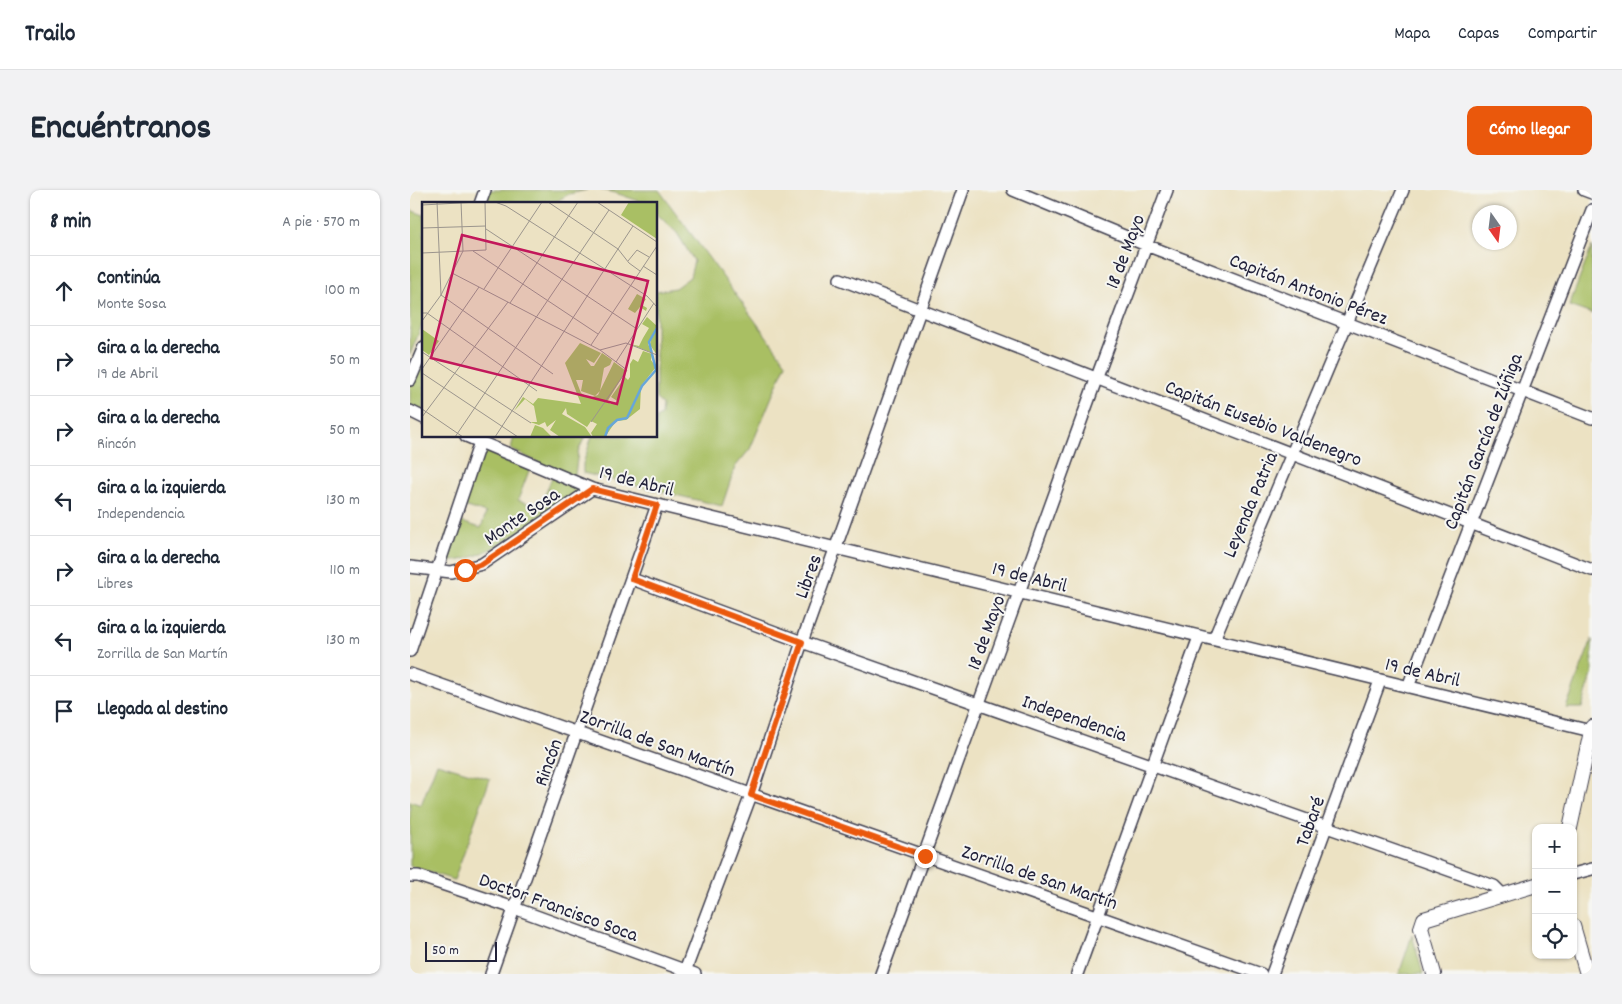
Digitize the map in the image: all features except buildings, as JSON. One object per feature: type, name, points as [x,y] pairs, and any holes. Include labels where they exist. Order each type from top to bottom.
[{"type":"street","points":[[481,202],[486,190]]},
{"type":"street","name":"Libres","points":[[688,973],[751,795],[802,642],[963,190]]},
{"type":"street","name":"Capitán Antonio Pérez","points":[[1013,190],[1146,245],[1592,418]]},
{"type":"street","name":"18 de Mayo","points":[[881,974],[1097,377],[1167,190]]},
{"type":"street","name":"Leyenda Patria","points":[[1214,639],[1291,452],[1403,190]]},
{"type":"street","points":[[1584,190],[1592,193]]},
{"type":"street","name":"Capitán García de Zúñiga","points":[[1408,686],[1592,210]]},
{"type":"street","name":"Capitán Eusebio Valdenegro","points":[[840,279],[1592,570]]},
{"type":"street","points":[[410,380],[422,352]]},
{"type":"street","points":[[410,412],[422,417]]},
{"type":"street","name":"19 de Abril","points":[[471,438],[592,489],[1214,639],[1380,681],[1592,729]]},
{"type":"street","points":[[410,651],[480,442]]},
{"type":"street","name":"Monte Sosa","points":[[410,567],[451,572],[482,564],[592,489]]},
{"type":"street","name":"Rincón","points":[[491,974],[657,505]]},
{"type":"street","name":"Independencia","points":[[632,579],[802,642],[1494,886],[1502,894]]},
{"type":"street","points":[[1077,974],[1199,636]]},
{"type":"street","name":"Zorrilla de San Martín","points":[[410,674],[1261,974]]},
{"type":"street","name":"Tabaré","points":[[1272,974],[1380,681]]},
{"type":"street","points":[[1571,824],[1592,729]]},
{"type":"street","points":[[1577,873],[1592,869]]},
{"type":"street","name":"Doctor Francisco Soca","points":[[410,876],[418,876],[514,908],[688,973]]},
{"type":"street","points":[[1434,974],[1420,928],[1424,918],[1532,886]]},
{"type":"street","points":[[1577,939],[1588,974]]},
{"type":"green space","points":[[482,190],[587,190],[569,194],[555,202],[477,202]]},
{"type":"green space","points":[[601,190],[659,190],[786,363],[750,449],[735,467],[722,506],[583,473],[583,464],[591,438],[658,438],[658,417],[661,415],[662,404],[658,401],[658,291],[675,288],[690,277],[694,261],[677,233],[658,215],[658,202],[643,202]]},
{"type":"green space","points":[[410,210],[422,214],[422,325],[410,355]]},
{"type":"green space","points":[[1592,246],[1592,314],[1569,306]]},
{"type":"green space","points":[[422,339],[422,410],[410,405],[410,368]]},
{"type":"green space","points":[[514,438],[584,438],[578,452],[575,475],[563,475],[511,449]]},
{"type":"green space","points":[[484,450],[530,468],[518,500],[540,508],[552,477],[574,486],[577,493],[493,548],[457,561],[439,561],[452,519],[481,528],[486,513],[458,504],[477,452]]},
{"type":"green space","points":[[1592,639],[1592,674],[1582,708],[1566,708]]},
{"type":"green space","points":[[437,763],[490,779],[454,880],[410,866],[410,801],[421,805]]},
{"type":"green space","points":[[1412,935],[1423,974],[1399,974]]},
{"type":"route","points":[[465,570],[482,564],[592,489],[657,505],[632,579],[802,642],[751,795],[925,856]]}]
